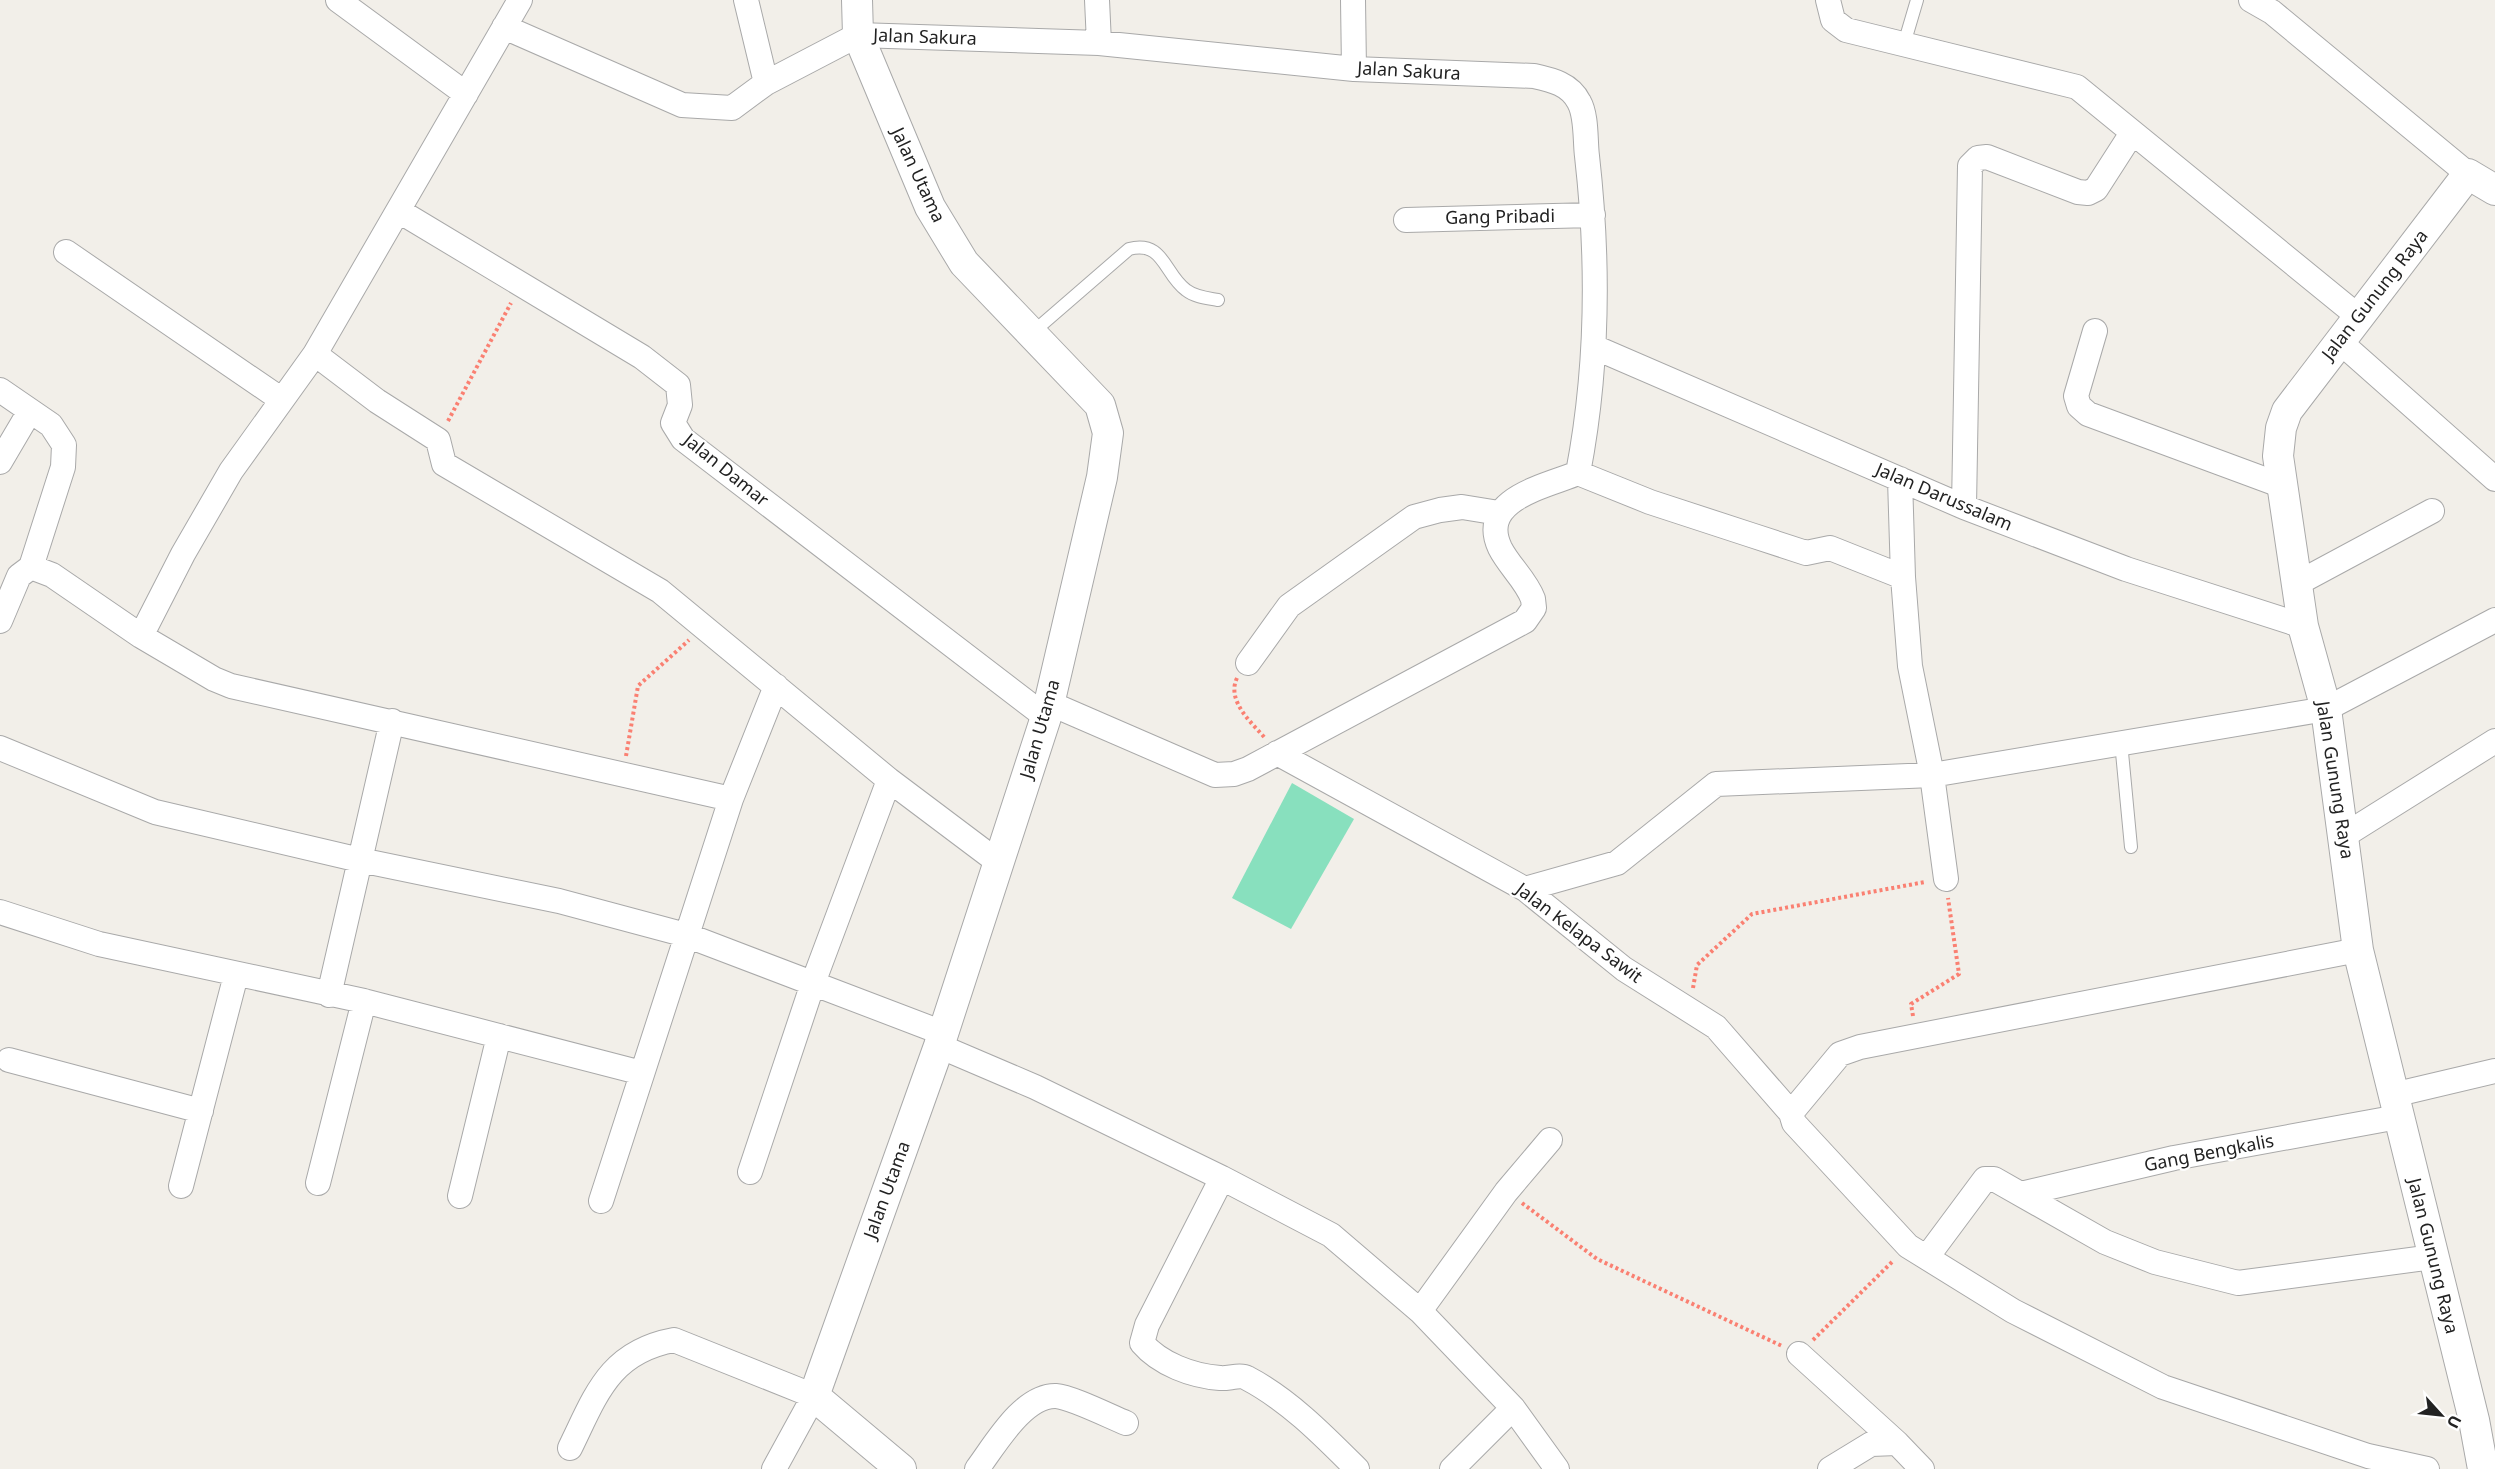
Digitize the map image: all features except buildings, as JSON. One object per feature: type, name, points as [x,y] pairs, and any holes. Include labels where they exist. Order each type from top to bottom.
[{"type":"street","points":[[338,0],[466,94]]},
{"type":"street","points":[[141,636],[183,554],[231,471],[315,354],[520,0]]},
{"type":"street","points":[[746,0],[766,83]]},
{"type":"street","name":"Jalan Utama","points":[[814,1396],[941,1039],[1048,710],[1102,477],[1108,433],[1100,405],[964,263],[930,207],[858,35],[857,0]]},
{"type":"street","points":[[1097,0],[1099,43]]},
{"type":"street","points":[[1353,0],[1354,69]]},
{"type":"street","points":[[1828,0],[1833,20],[1840,27],[2077,87],[2359,317]]},
{"type":"street","points":[[2251,0],[2275,6],[2486,179]]},
{"type":"street","points":[[504,27],[682,105],[732,108],[766,83],[858,35]]},
{"type":"street","name":"Jalan Sakura","points":[[858,35],[1099,43],[1354,69],[1534,76],[1559,82],[1581,104],[1593,215],[1594,347],[1590,413],[1578,473]]},
{"type":"street","points":[[1964,507],[1970,166],[1978,158],[1987,157],[2078,192],[2088,192],[2096,189],[2132,134]]},
{"type":"street","name":"Jalan Gunung Raya","points":[[2483,1469],[2474,1420],[2358,950],[2326,710],[2303,626],[2298,583],[2280,485],[2278,456],[2281,428],[2287,411],[2339,341],[2486,179]]},
{"type":"street","name":"Jalan Damar","points":[[399,211],[642,357],[678,385],[680,405],[673,423],[683,439],[1048,710]]},
{"type":"street","name":"Gang Pribadi","points":[[1406,220],[1593,215]]},
{"type":"street","points":[[66,252],[282,400]]},
{"type":"street","points":[[2095,332],[2076,396],[2079,406],[2088,414],[2280,485]]},
{"type":"street","points":[[2339,341],[2495,479]]},
{"type":"street","name":"Jalan Darussalam","points":[[1594,347],[1964,507],[2126,569],[2303,626]]},
{"type":"street","points":[[315,354],[377,400],[438,440],[444,464],[660,591],[890,780],[998,861]]},
{"type":"street","points":[[0,390],[51,425],[64,445],[63,466],[17,573],[0,621]]},
{"type":"street","points":[[0,462],[30,411]]},
{"type":"street","points":[[1048,710],[1215,775],[1234,774],[1524,621],[1534,608],[1533,599],[1500,546],[1497,531],[1499,513],[1508,502],[1578,473],[1650,502],[1806,553],[1830,548],[1903,577]]},
{"type":"street","points":[[1900,479],[1903,577],[1911,666],[1932,775],[1946,879]]},
{"type":"street","points":[[1248,663],[1289,606],[1414,517],[1462,507],[1499,513]]},
{"type":"street","points":[[2298,583],[2432,511]]},
{"type":"street","points":[[17,573],[52,575],[141,636],[214,680],[231,686],[731,799]]},
{"type":"street","points":[[1525,890],[1617,863],[1716,784],[1932,775],[2326,710],[2495,620]]},
{"type":"street","points":[[601,1201],[731,799],[776,686]]},
{"type":"street","points":[[329,995],[392,721]]},
{"type":"street","points":[[2344,835],[2495,741]]},
{"type":"street","points":[[0,748],[155,812],[360,860],[559,901],[686,935],[813,983],[941,1039],[1222,1178],[1330,1235],[1420,1311],[1513,1408],[1557,1469]]},
{"type":"street","name":"Jalan Kelapa Sawit","points":[[1277,753],[1525,890],[1624,969],[1716,1027],[1791,1113],[1794,1123],[1918,1252],[2013,1311],[2163,1388],[2368,1456],[2427,1469]]},
{"type":"street","points":[[750,1172],[813,983],[890,780]]},
{"type":"street","points":[[0,912],[99,944],[364,1001],[642,1073]]},
{"type":"street","points":[[1791,1113],[1840,1054],[1915,1035],[2358,950]]},
{"type":"street","points":[[181,1186],[236,975]]},
{"type":"street","points":[[318,1183],[364,1001]]},
{"type":"street","points":[[460,1197],[499,1036]]},
{"type":"street","points":[[9,1060],[201,1111]]},
{"type":"street","name":"Gang Bengkalis","points":[[2020,1194],[2396,1106],[2493,1068]]},
{"type":"street","points":[[1420,1311],[1506,1192],[1550,1140]]},
{"type":"street","points":[[1222,1178],[1147,1325],[1142,1343],[1152,1355],[1195,1374],[1222,1378],[1244,1377],[1298,1413],[1357,1469]]},
{"type":"street","points":[[1918,1252],[1985,1179],[1994,1179],[2105,1242],[2155,1262],[2238,1283],[2433,1257]]},
{"type":"street","points":[[570,1448],[602,1382],[624,1360],[650,1344],[674,1340],[814,1396],[901,1469]]},
{"type":"street","points":[[1799,1354],[1897,1443],[1922,1469]]},
{"type":"street","points":[[774,1469],[814,1396]]},
{"type":"street","points":[[977,1469],[1024,1409],[1038,1399],[1058,1396],[1126,1423]]},
{"type":"street","points":[[1452,1469],[1513,1408]]},
{"type":"street","points":[[1830,1469],[1871,1444],[1897,1443]]},
{"type":"lane","points":[[1904,44],[1917,0]]},
{"type":"lane","points":[[1032,333],[1129,249],[1142,246],[1156,252],[1185,290],[1202,298],[1218,300]]},
{"type":"lane","points":[[2121,742],[2131,847]]},
{"type":"path","points":[[438,440],[521,284]]},
{"type":"path","points":[[622,776],[638,686],[703,627]]},
{"type":"path","points":[[1248,663],[1235,683],[1235,694],[1239,706],[1277,753]]},
{"type":"path","points":[[1690,1010],[1697,964],[1752,915],[1946,879],[1959,974],[1911,1004],[1915,1035]]},
{"type":"path","points":[[1506,1192],[1597,1259],[1799,1354],[1918,1252]]},
{"type":"green space","points":[[1292,783],[1354,819],[1291,929],[1232,898]]}]
